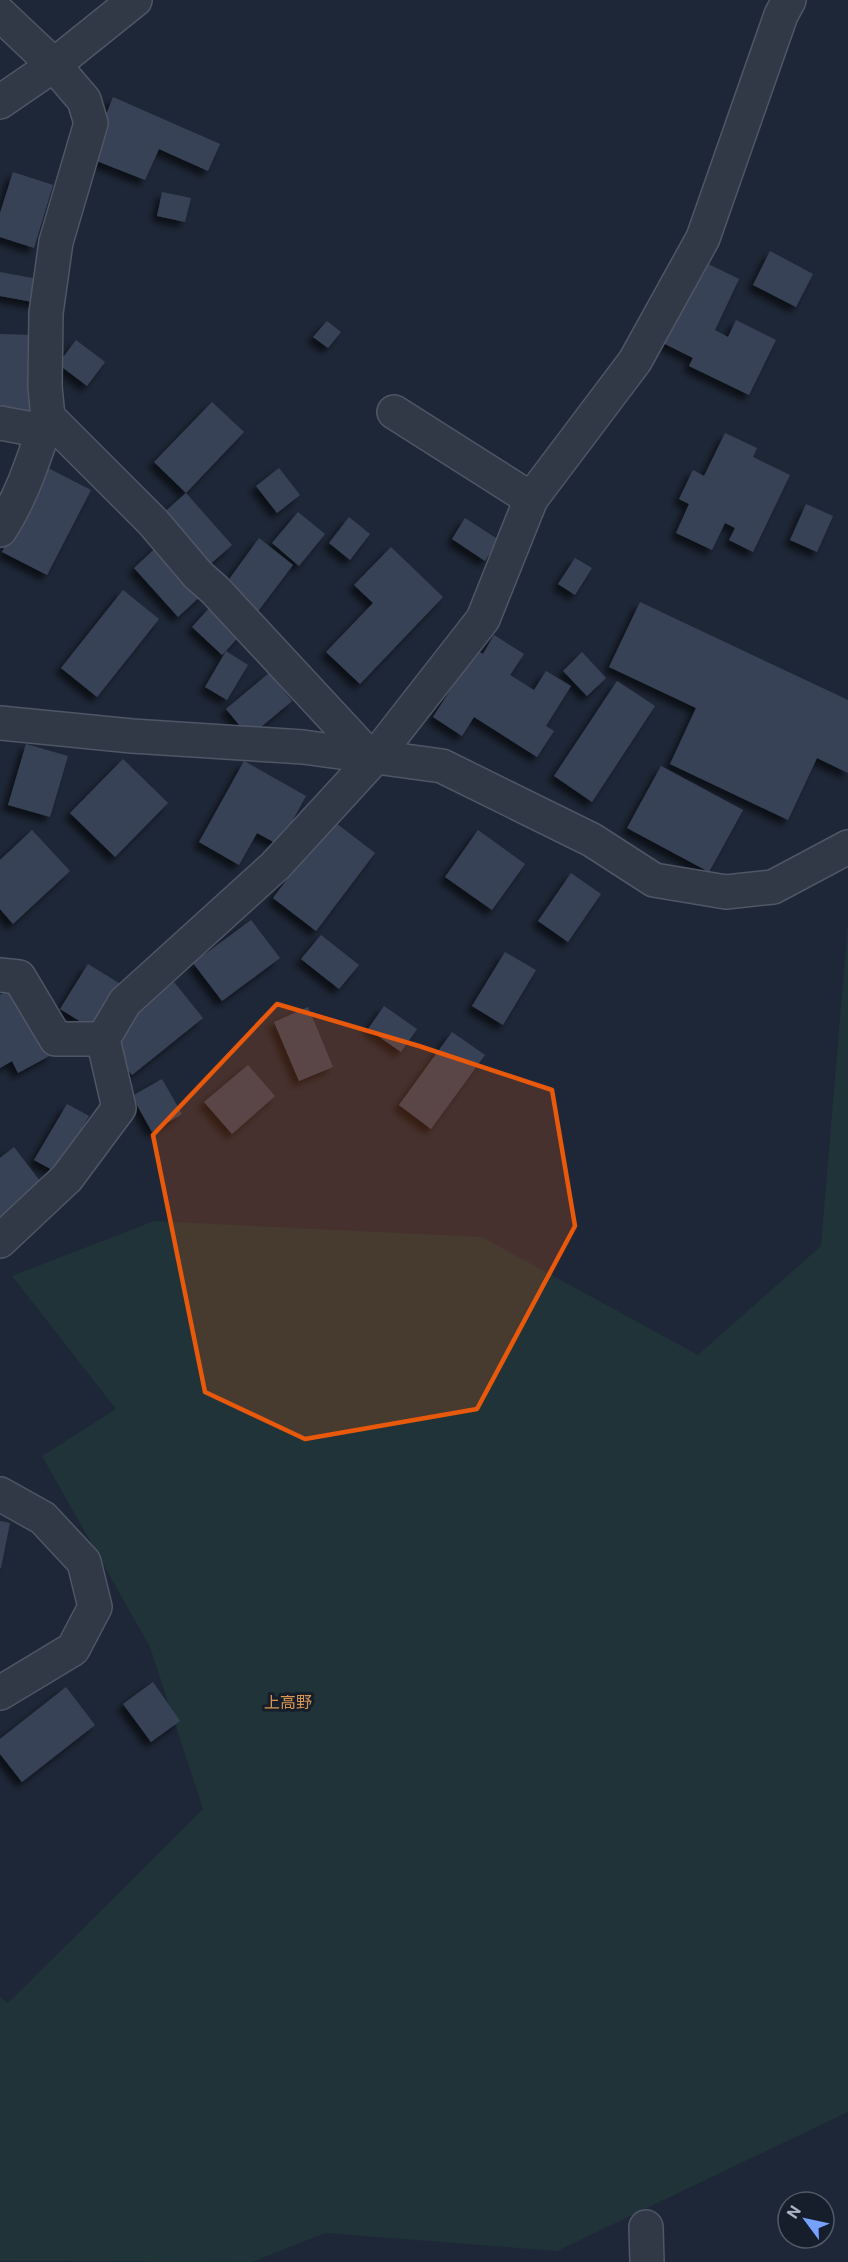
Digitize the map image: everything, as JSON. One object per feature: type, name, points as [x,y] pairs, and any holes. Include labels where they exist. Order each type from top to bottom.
[{"type":"street","points":[[0,102],[54,65],[135,0]]},
{"type":"street","points":[[0,1240],[67,1178],[119,1108],[104,1039],[125,1002],[275,866],[372,756],[483,619],[531,499],[634,361],[703,238],[781,15],[789,0]]},
{"type":"street","points":[[0,14],[54,65],[84,100],[91,123],[56,242],[46,313],[46,424],[7,520],[0,530]]},
{"type":"street","points":[[394,412],[531,499]]},
{"type":"street","points":[[0,423],[46,424],[153,522],[198,575],[215,590],[372,756]]},
{"type":"street","points":[[0,723],[132,736],[303,747],[442,766],[592,840],[654,879],[726,892],[773,886],[848,846]]},
{"type":"street","points":[[0,975],[19,977],[56,1039],[104,1039]]},
{"type":"street","points":[[0,1494],[43,1518],[84,1562],[94,1607],[73,1649],[0,1693]]},
{"type":"street","points":[[646,2227],[646,2262]]},
{"type":"highlighted area","points":[[277,1004],[419,1046],[552,1090],[575,1226],[477,1409],[305,1439],[205,1392],[153,1135]]},
{"type":"green space","points":[[848,923],[848,2112],[557,2251],[325,2233],[252,2262],[0,2261],[0,1997],[8,2003],[203,1809],[150,1647],[42,1456],[116,1409],[12,1276],[154,1221],[482,1237],[698,1355],[821,1246]]},
{"type":"building","points":[[113,97],[220,144],[208,171],[159,149],[145,180],[89,158]]},
{"type":"building","points":[[13,172],[53,185],[34,248],[0,237],[0,213]]},
{"type":"building","points":[[162,192],[191,198],[185,222],[157,216]]},
{"type":"building","points":[[770,251],[813,274],[796,307],[753,285]]},
{"type":"building","points":[[698,259],[739,279],[715,330],[728,337],[736,320],[776,340],[749,395],[689,366],[693,358],[659,341]]},
{"type":"building","points":[[0,272],[43,280],[38,303],[0,296]]},
{"type":"building","points":[[327,321],[341,332],[328,348],[313,337]]},
{"type":"building","points":[[0,334],[34,335],[31,416],[0,415]]},
{"type":"building","points":[[76,340],[105,362],[87,386],[58,364]]},
{"type":"building","points":[[212,402],[244,432],[186,493],[154,462]]},
{"type":"building","points":[[725,433],[757,448],[753,457],[790,475],[753,552],[729,540],[735,528],[725,523],[712,550],[676,533],[689,504],[679,499],[693,470],[704,476]]},
{"type":"building","points":[[46,467],[91,490],[47,575],[2,552]]},
{"type":"building","points":[[279,468],[300,495],[277,513],[256,486]]},
{"type":"building","points":[[186,493],[232,545],[198,575],[153,522]]},
{"type":"building","points":[[806,504],[833,516],[817,552],[790,540]]},
{"type":"building","points":[[298,512],[325,534],[299,566],[272,543]]},
{"type":"building","points":[[349,517],[370,534],[350,560],[329,543]]},
{"type":"building","points":[[465,518],[499,540],[485,561],[452,539]]},
{"type":"building","points":[[259,538],[293,565],[256,614],[222,589]]},
{"type":"building","points":[[161,543],[205,592],[178,617],[134,568]]},
{"type":"building","points":[[391,547],[443,597],[360,684],[326,652],[373,603],[354,585]]},
{"type":"building","points":[[575,558],[592,568],[575,595],[558,584]]},
{"type":"building","points":[[123,590],[159,619],[97,697],[61,668]]},
{"type":"building","points":[[640,602],[848,700],[848,773],[817,758],[788,820],[670,764],[696,708],[609,667]]},
{"type":"building","points":[[211,606],[241,634],[222,655],[192,627]]},
{"type":"building","points":[[494,635],[524,654],[510,675],[534,690],[546,671],[571,686],[546,726],[554,731],[537,757],[474,717],[462,736],[433,717],[476,650],[483,654]]},
{"type":"building","points":[[226,651],[248,665],[227,700],[205,687]]},
{"type":"building","points":[[582,652],[606,678],[587,696],[563,671]]},
{"type":"building","points":[[269,673],[292,701],[249,737],[226,709]]},
{"type":"building","points":[[617,681],[655,706],[592,802],[554,776]]},
{"type":"building","points":[[26,744],[68,756],[50,817],[8,805]]},
{"type":"building","points":[[123,759],[168,803],[115,857],[70,813]]},
{"type":"building","points":[[244,761],[306,796],[279,845],[257,833],[239,865],[199,842]]},
{"type":"building","points":[[661,766],[743,810],[709,872],[627,828]]},
{"type":"building","points":[[332,820],[375,853],[316,931],[273,898]]},
{"type":"building","points":[[32,830],[70,871],[13,924],[0,909],[0,860]]},
{"type":"building","points":[[478,830],[525,864],[492,910],[445,877]]},
{"type":"building","points":[[571,873],[601,894],[568,942],[538,921]]},
{"type":"building","points":[[251,920],[280,958],[222,1001],[193,963]]},
{"type":"building","points":[[321,935],[359,965],[339,989],[301,959]]},
{"type":"building","points":[[505,952],[536,970],[503,1025],[472,1006]]},
{"type":"building","points":[[88,964],[122,985],[94,1030],[60,1009]]},
{"type":"building","points":[[174,982],[203,1018],[132,1075],[103,1039]]},
{"type":"building","points":[[16,986],[53,1054],[18,1073],[12,1061],[0,1068],[0,995]]},
{"type":"building","points":[[384,1006],[417,1029],[401,1052],[368,1029]]},
{"type":"building","points":[[308,1007],[333,1067],[299,1081],[274,1022]]},
{"type":"building","points":[[452,1032],[485,1055],[431,1129],[399,1105]]},
{"type":"building","points":[[248,1065],[275,1096],[232,1134],[204,1102]]},
{"type":"building","points":[[162,1079],[182,1114],[152,1132],[132,1096]]},
{"type":"building","points":[[67,1104],[89,1116],[56,1172],[34,1160]]},
{"type":"building","points":[[14,1147],[46,1189],[0,1226],[0,1158]]},
{"type":"building","points":[[0,1521],[10,1523],[1,1568],[0,1568]]},
{"type":"building","points":[[153,1682],[180,1721],[151,1742],[123,1704]]},
{"type":"building","points":[[66,1687],[95,1725],[22,1782],[0,1754],[0,1739]]},
{"type":"district","name":"上高野","points":[[288,1702]]}]
